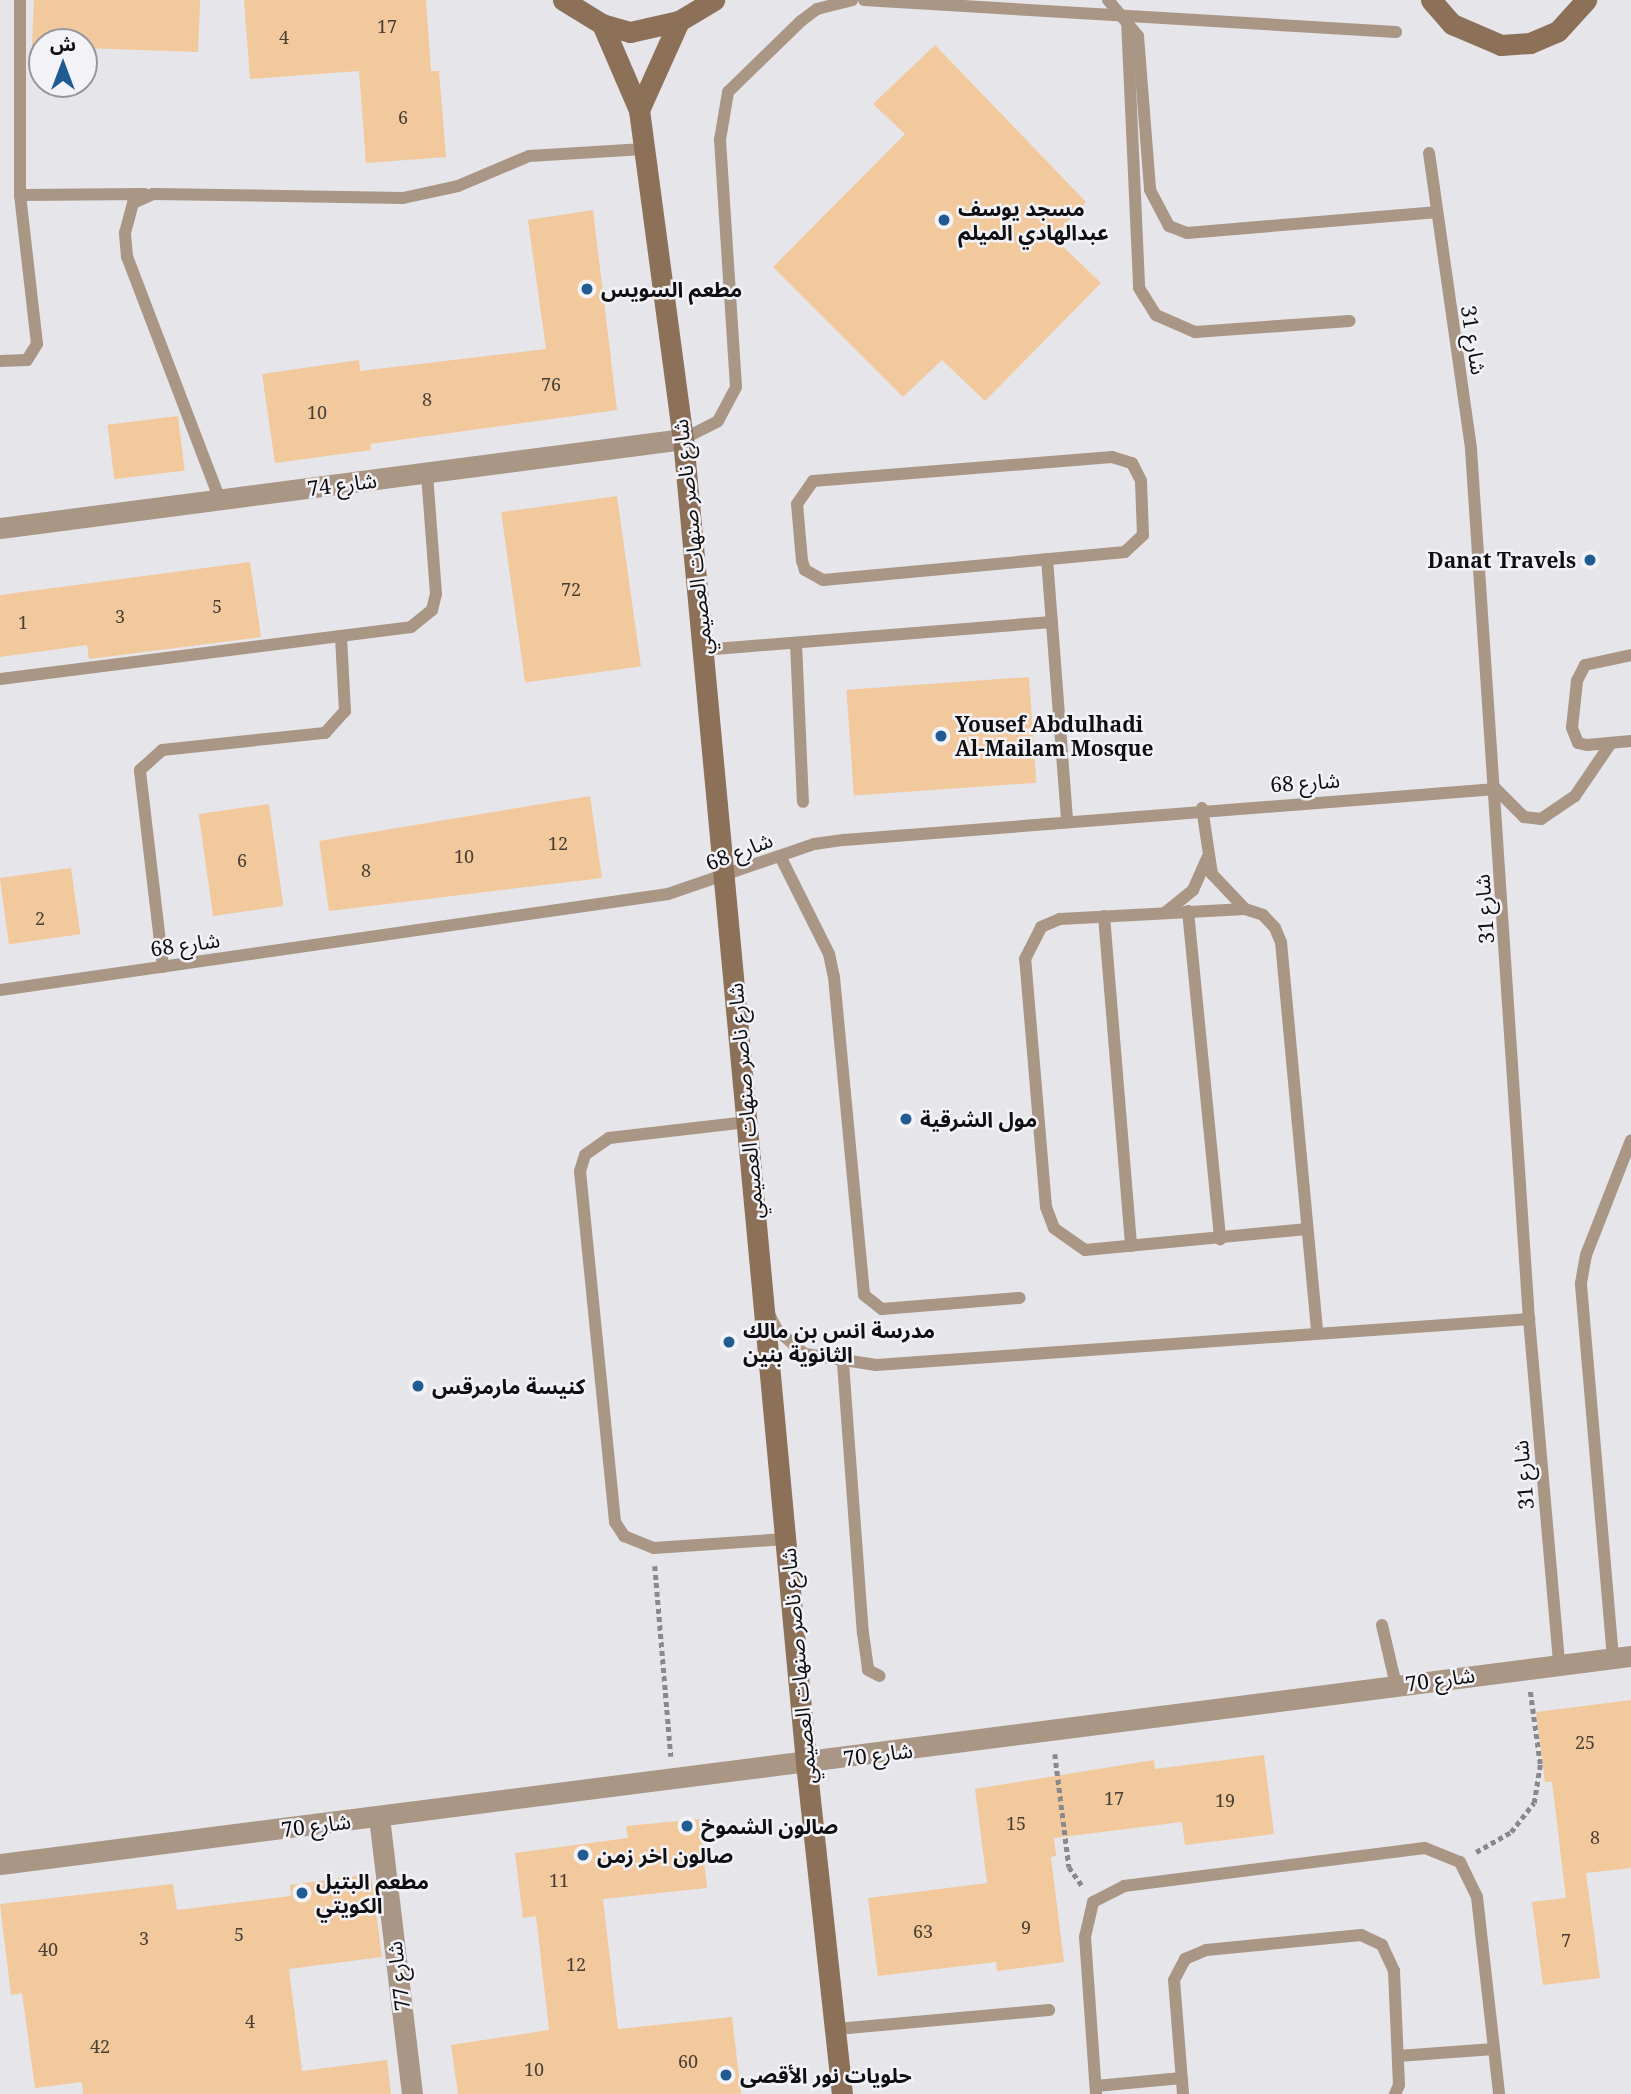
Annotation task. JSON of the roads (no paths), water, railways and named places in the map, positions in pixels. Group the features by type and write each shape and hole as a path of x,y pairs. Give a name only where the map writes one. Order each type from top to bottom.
{"street":[{"path":"563,0 602,24 630,32 679,21 714,0"},
{"path":"1431,2 1475,38 1501,45 1530,43 1558,31 1590,2"},
{"name":"شارع ناصر صنهات العصيمي","path":"639,110 655,64 679,21"},
{"name":"شارع ناصر صنهات العصيمي","path":"602,24 639,110 683,439 806,1763 842,2094"},
{"name":"شارع 74","path":"0,528 683,439"},
{"name":"شارع 70","path":"0,1864 1622,1657"},
{"name":"شارع 77","path":"379,1816 412,2094"}],"lane":[{"path":"0,361 27,360 37,344 20,195 20,0"},
{"path":"683,439 718,421 736,387 720,140 728,92 800,20 817,9 852,0"},
{"path":"864,0 1127,20 1396,32"},
{"path":"1108,0 1138,36 1150,190 1168,226 1187,233 1435,212"},
{"path":"1127,20 1139,288 1156,315 1195,332 1350,321"},
{"path":"20,195 403,198 458,186 528,156 644,149"},
{"name":"شارع 31","path":"1429,153 1435,212 1471,449 1496,789 1529,1319 1559,1664"},
{"path":"153,194 133,203 129,212 127,257 220,500"},
{"path":"1112,457 1132,463 1141,481 1139,542 1125,552 1047,559 823,580 805,570 802,561 799,494 823,480 1112,457"},
{"path":"0,679 411,627 432,610 436,594 427,473"},
{"path":"1047,559 1068,820"},
{"path":"703,650 1052,622"},
{"path":"163,967 140,770 162,750 325,733 345,711 341,636"},
{"path":"796,643 803,802"},
{"path":"1631,656 1593,660 1577,681 1573,736 1587,745 1631,741"},
{"path":"1496,789 1524,817 1541,818 1575,796 1611,743"},
{"name":"شارع 68","path":"0,990 668,894 780,856 844,840 1202,808 1496,789"},
{"path":"1202,808 1207,858 1220,888 1245,909"},
{"path":"780,856 829,954 834,977 864,1295 882,1309 1020,1298"},
{"path":"1166,912 1193,890 1207,858"},
{"path":"1307,1228 1220,1239 1085,1250 1054,1228 1046,1208 1025,959 1041,927 1060,919 1166,912 1245,909 1264,915 1281,942 1317,1331"},
{"path":"1188,911 1220,1239"},
{"path":"1104,916 1131,1246"},
{"path":"747,1122 609,1138 585,1155 580,1171 615,1522 624,1536 654,1548 785,1539"},
{"path":"1622,1657 1581,1283 1586,1255 1631,1140"},
{"path":"764,1305 777,1330 805,1354 843,1363 877,1365 1317,1331 1529,1319"},
{"path":"843,1363 863,1633 868,1670 880,1676"},
{"path":"1382,1625 1396,1685"},
{"path":"1182,2078 1096,2090 1085,1937 1093,1902 1124,1886 1425,1848 1460,1861 1477,1897 1499,2094"},
{"path":"1183,2094 1174,1980 1185,1959 1206,1950 1361,1935 1382,1945 1394,1971 1398,2056 1395,2094"},
{"path":"837,2029 1049,2010"},
{"path":"1398,2056 1494,2049"}],"place":[{"name":"مسجد يوسف عبدالهادي الميلم","path":"944,220"},
{"name":"مطعم السويس","path":"587,289"},
{"name":"Danat Travels","path":"1590,560"},
{"name":"Yousef Abdulhadi Al-Mailam Mosque","path":"941,736"},
{"name":"مول الشرقية","path":"906,1119"},
{"name":"مدرسة انس بن مالك الثانوية بنين","path":"729,1342"},
{"name":"كنيسة مارمرقس","path":"418,1386"},
{"name":"صالون الشموخ","path":"687,1826"},
{"name":"صالون اخر زمن","path":"583,1855"},
{"name":"مطعم البتيل الكويتي","path":"302,1893"},
{"name":"حلويات نور الأقصى","path":"726,2075"}]}
